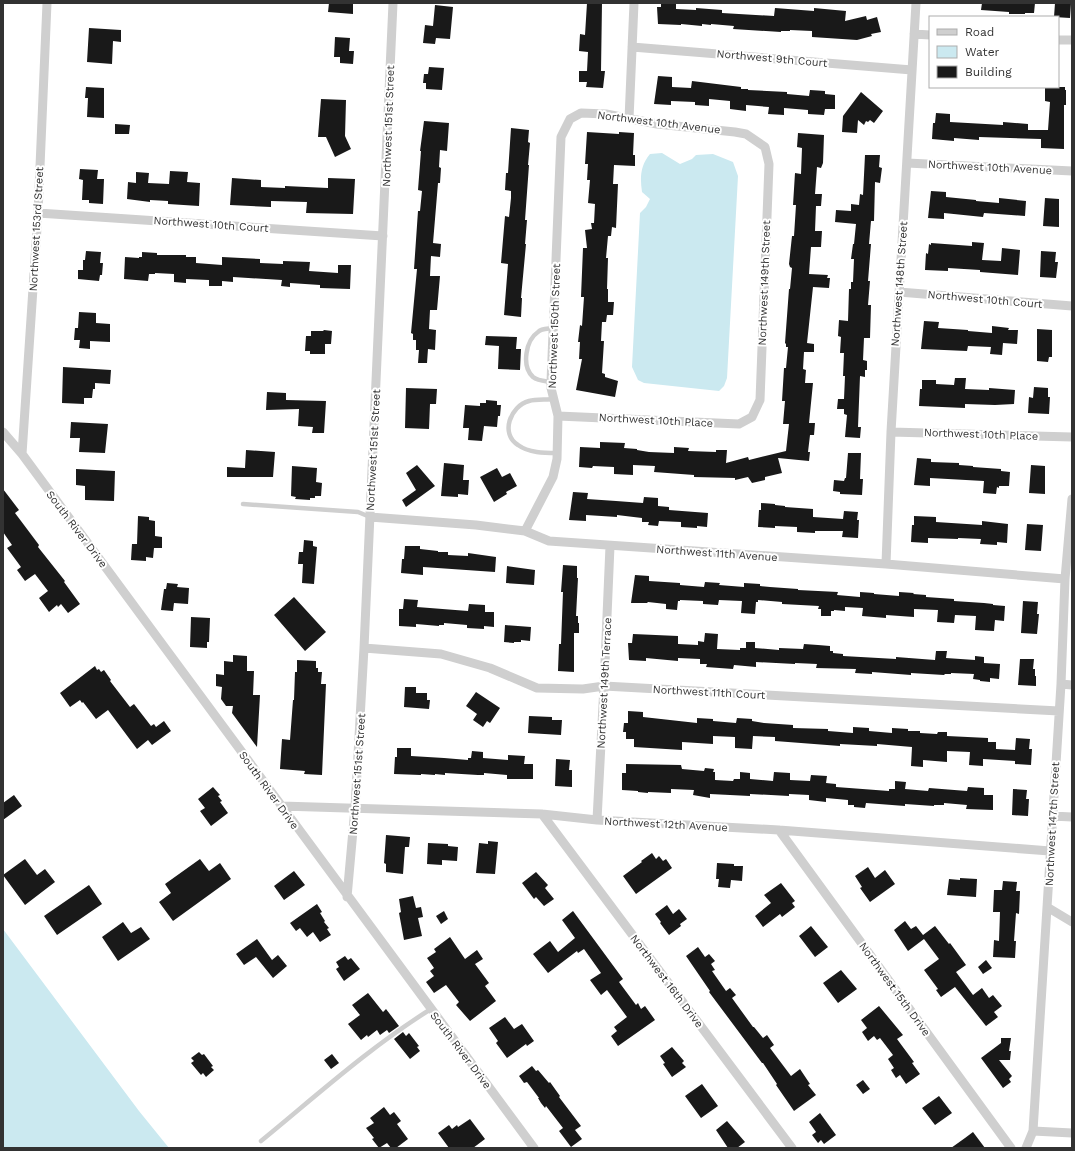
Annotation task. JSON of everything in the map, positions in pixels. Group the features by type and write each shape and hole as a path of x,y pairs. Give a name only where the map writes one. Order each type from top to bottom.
{"street":[{"name":"Northwest 153rd Street","path":"22,454 38,213 47,3"},
{"name":"Northwest 151st Street","path":"347,897 355,808 364,648 393,3"},
{"path":"629,119 634,3"},
{"name":"Northwest 148th Street","path":"886,564 891,432 916,3"},
{"path":"914,34 929,35"},
{"path":"1059,40 1072,40"},
{"name":"Northwest 9th Court","path":"632,47 912,70"},
{"name":"Northwest 10th Avenue","path":"561,137 570,119 582,113 606,114 657,124 746,134 765,147"},
{"name":"Northwest 150th Street","path":"525,531 553,477 557,453 558,416 551,388 551,382 561,137"},
{"name":"Northwest 149th Street","path":"752,417 760,400 769,164 765,147"},
{"name":"Northwest 10th Avenue","path":"907,163 1072,171"},
{"name":"Northwest 10th Court","path":"38,213 383,236"},
{"name":"Northwest 10th Court","path":"899,292 1072,306"},
{"name":"Northwest 10th Place","path":"558,416 739,424 752,417"},
{"name":"South River Drive","path":"3,432 22,454 218,719 347,897 534,1148"},
{"name":"Northwest 10th Place","path":"891,432 1072,437"},
{"name":"Northwest 147th Street","path":"1026,1148 1034,1130 1061,684 1065,579 1072,499"},
{"name":"Northwest 11th Avenue","path":"370,517 476,524 525,531 549,541 886,564 1065,579"},
{"name":"Northwest 149th Terrace","path":"597,820 610,546"},
{"name":"Northwest 11th Court","path":"364,648 441,654 490,668 537,688 583,690 604,686 1059,711"},
{"path":"1061,684 1072,685"},
{"name":"Northwest 12th Avenue","path":"281,806 542,814 597,820 779,830 1050,851"},
{"name":"Northwest 16th Drive","path":"542,814 792,1148"},
{"path":"1052,816 1072,817"},
{"name":"Northwest 15th Drive","path":"779,830 1011,1148"},
{"path":"1047,907 1072,922"},
{"path":"1034,1130 1072,1133"}],"lane":[{"path":"551,382 537,379 532,376 528,368 527,351 530,340 538,332 542,329 553,328"},
{"path":"554,400 529,401 522,404 510,418 508,433 518,446 537,452 557,453"},
{"path":"243,504 358,512 370,517"},
{"path":"261,1141 343,1074 414,1020 431,1009"}],"water":[{"path":"662,153 680,164 692,159 696,155 713,154 733,162 738,176 727,378 724,386 719,391 644,383 638,380 632,367 640,213 646,207 650,199 642,192 642,172 644,163 650,154"},
{"path":"3,929 139,1111 169,1148 3,1148"}],"building":[{"path":"329,3 353,3 353,14 328,12"},
{"path":"587,3 602,3 601,71 605,71 603,88 586,87 587,82 579,82 579,71 587,71 588,52 579,51 580,34 585,35"},
{"path":"661,3 676,3 676,9 696,10 696,8 722,10 722,13 774,16 775,8 814,11 814,8 846,11 845,21 866,16 867,20 877,17 881,32 871,34 872,36 857,40 812,37 812,31 790,30 781,32 733,29 734,26 711,24 702,24 702,26 658,24 657,7 661,7"},
{"path":"982,3 1035,3 1034,13 1009,14 1009,12 981,10"},
{"path":"1055,3 1071,3 1070,18 1054,16"},
{"path":"435,5 453,7 450,39 436,38 435,44 423,43 425,25 433,26"},
{"path":"89,28 121,30 121,42 113,41 112,64 87,62"},
{"path":"335,37 350,38 349,51 354,51 353,64 340,63 340,57 334,57"},
{"path":"429,67 444,68 442,90 426,89 426,83 423,83 424,74 428,74"},
{"path":"658,76 672,77 672,87 691,88 692,81 741,87 741,89 748,90 787,92 787,94 809,96 810,90 825,91 825,94 835,95 835,109 825,109 824,115 808,114 808,110 784,108 784,115 768,114 769,107 746,105 746,111 730,109 730,101 709,99 709,106 695,105 695,102 671,101 671,105 654,104"},
{"path":"86,87 104,88 104,118 87,117 88,98 85,98"},
{"path":"1065,87 1066,90 1066,105 1064,105 1064,149 1041,148 1041,139 979,137 979,140 954,138 954,141 932,139 933,123 935,123 936,113 950,114 950,122 1003,125 1003,122 1028,124 1028,130 1048,130 1050,102 1045,101 1045,88"},
{"path":"861,92 883,111 874,123 870,120 868,122 866,121 864,125 858,120 857,133 842,132 843,116"},
{"path":"321,99 346,100 345,136 351,149 335,157 326,137 318,137"},
{"path":"424,121 449,123 447,151 440,150 440,183 438,183 433,243 441,244 440,257 431,256 430,276 440,276 437,310 430,310 429,329 436,330 435,350 428,349 427,363 418,363 419,350 416,350 416,340 413,340 413,334 411,333 417,269 414,269 418,211 420,211 422,191 418,190 420,151"},
{"path":"115,124 130,125 129,134 115,134"},
{"path":"511,128 529,130 528,142 530,143 525,220 527,220 526,244 521,298 521,317 504,315 508,264 501,263 505,216 509,217 511,198 511,191 505,190 506,173 508,173"},
{"path":"587,132 619,134 619,132 634,133 633,155 635,155 635,166 614,165 613,184 618,184 616,228 612,227 611,236 608,236 606,258 608,258 608,302 614,302 613,315 607,315 606,322 602,322 601,341 604,341 602,373 605,374 605,377 618,381 615,397 576,390 582,359 579,359 580,342 578,342 580,325 582,326 584,297 581,297 583,248 587,248 585,230 592,229 591,223 594,223 595,204 588,203 590,180 587,180 588,164 585,164"},
{"path":"798,133 824,135 823,163 821,168 817,167 815,194 822,194 821,206 816,206 815,231 822,231 821,247 811,247 809,274 828,275 827,278 830,278 829,288 813,287 807,343 814,344 814,352 804,352 803,369 806,370 805,383 813,383 809,423 815,423 814,435 810,435 808,452 810,452 809,461 778,458 782,473 765,477 765,480 752,483 748,477 735,480 735,478 694,477 694,475 654,472 655,466 633,465 633,475 614,474 614,467 579,467 580,447 600,448 600,442 625,443 624,448 649,452 674,453 674,447 689,448 688,451 716,452 716,450 727,450 726,463 748,457 749,460 786,451 789,424 783,424 785,401 782,401 784,368 786,368 788,347 786,347 785,343 792,268 789,264 792,236 794,236 796,205 793,205 795,173 801,174 802,148 797,147"},
{"path":"865,155 880,155 879,167 882,168 880,183 875,182 874,221 871,221 869,244 871,244 868,281 870,281 868,305 871,305 870,338 864,338 863,360 867,361 867,370 865,370 865,377 860,376 858,427 861,427 860,438 845,437 847,415 844,414 844,409 837,409 838,399 844,399 845,376 843,376 844,353 840,353 841,337 838,336 839,320 848,321 849,289 851,289 851,282 853,282 854,259 851,259 856,224 835,222 836,210 851,211 851,204 859,205 860,194 863,195"},
{"path":"80,169 98,170 97,179 104,179 103,204 89,203 89,200 82,200 83,180 79,179"},
{"path":"170,171 188,172 187,182 200,183 199,206 168,204 168,201 150,200 150,202 127,199 128,182 136,183 136,172 149,173 148,183 169,184"},
{"path":"232,178 261,180 261,187 285,188 285,186 328,188 328,178 355,179 353,214 306,213 307,202 271,201 271,207 230,205"},
{"path":"931,191 946,192 946,197 976,201 999,203 999,198 1026,201 1025,216 984,213 983,217 944,213 944,219 928,218"},
{"path":"1045,198 1059,199 1059,227 1043,226"},
{"path":"972,242 984,243 982,260 1001,261 1002,248 1020,250 1018,275 948,268 948,271 925,270 926,253 928,254 929,244 972,246"},
{"path":"86,251 101,252 100,263 103,263 102,275 100,275 99,281 78,279 78,270 83,270 83,260 85,260"},
{"path":"1041,251 1056,252 1055,262 1058,262 1056,278 1040,277"},
{"path":"142,252 157,253 157,255 186,255 186,257 196,257 196,263 222,265 222,257 260,259 260,263 283,264 283,261 310,262 309,271 338,273 338,265 351,265 350,289 320,288 320,285 290,283 290,287 281,286 282,280 233,277 233,282 222,281 222,286 209,286 209,280 186,279 186,283 174,282 174,274 155,273 149,274 148,281 124,279 125,257 139,258 142,257"},
{"path":"79,312 96,313 96,323 110,324 110,342 90,341 90,349 79,348 80,340 74,340 75,328 78,328"},
{"path":"924,321 939,322 938,328 968,331 992,333 992,326 1009,328 1008,330 1018,330 1017,344 1003,343 1002,355 990,354 991,347 968,346 967,351 921,349"},
{"path":"1037,329 1052,330 1052,357 1049,357 1048,362 1037,361"},
{"path":"311,331 332,331 331,344 325,344 325,354 310,354 310,351 305,351 306,336 311,336"},
{"path":"486,336 517,337 516,349 521,349 520,370 498,369 499,346 485,345"},
{"path":"63,367 111,370 110,384 95,383 92,398 84,398 84,404 62,403"},
{"path":"955,378 966,378 965,389 989,390 989,388 1015,390 1014,404 965,404 965,408 919,406 922,380 936,380 936,384 954,385"},
{"path":"1034,387 1048,388 1048,397 1050,397 1049,414 1028,413 1029,397 1033,398"},
{"path":"406,388 437,389 436,404 430,404 429,429 405,428"},
{"path":"267,392 286,393 286,400 326,401 324,433 312,433 313,427 298,426 299,409 266,410"},
{"path":"486,400 497,401 497,405 501,405 497,427 484,426 482,441 468,440 469,428 463,428 465,405 480,406 480,403 486,403"},
{"path":"71,422 108,424 105,453 79,452 80,438 70,438"},
{"path":"246,450 275,452 273,477 227,477 227,467 245,468"},
{"path":"848,453 861,453 860,479 863,479 862,495 840,494 840,492 833,491 834,480 844,481 846,478"},
{"path":"917,458 931,459 931,462 959,463 959,465 973,467 1001,469 1001,471 1010,472 1009,486 997,487 996,494 983,493 984,481 930,478 930,486 914,485"},
{"path":"444,463 464,465 463,480 469,480 468,495 458,494 458,497 441,496"},
{"path":"417,465 435,486 406,507 402,500 416,490 406,473"},
{"path":"1031,465 1045,466 1045,494 1029,493"},
{"path":"292,466 317,468 316,482 322,483 321,496 315,496 315,498 310,498 310,500 295,499 296,497 291,496"},
{"path":"497,468 502,477 510,473 517,486 506,492 507,494 494,502 480,477"},
{"path":"76,469 115,471 114,501 85,500 85,486 76,485"},
{"path":"3,489 19,510 15,513 80,604 68,613 61,604 58,607 57,605 49,612 39,598 48,591 35,574 25,581 17,570 21,567 7,548 12,545 3,532"},
{"path":"573,492 588,493 587,499 643,503 644,497 658,498 658,506 669,507 669,510 708,513 707,527 681,527 681,522 659,521 658,526 648,525 649,522 642,522 642,518 617,515 617,517 586,515 586,521 569,520"},
{"path":"761,503 775,504 785,507 813,509 813,517 843,519 844,511 858,512 858,538 842,537 843,531 815,531 815,533 797,532 797,527 758,527"},
{"path":"138,516 149,517 149,520 155,521 155,536 162,537 162,548 154,548 153,558 146,557 146,561 131,560 132,544 137,544"},
{"path":"914,516 936,517 936,522 982,525 982,521 1008,524 1007,543 997,542 997,545 980,544 981,539 958,538 928,538 928,543 911,542"},
{"path":"1027,524 1043,525 1041,551 1025,550"},
{"path":"304,540 313,541 313,546 317,547 314,584 302,583 303,564 298,564 299,552 303,552"},
{"path":"405,546 420,546 420,549 448,552 448,555 468,556 468,553 496,557 495,572 423,567 423,575 401,573"},
{"path":"563,565 577,566 578,578 576,616 578,616 579,633 574,633 574,672 558,671 559,644 561,644 563,592 561,592"},
{"path":"507,566 535,570 534,585 506,583"},
{"path":"635,575 649,576 649,581 680,583 680,585 704,587 705,582 744,587 744,583 760,584 760,586 798,590 838,592 837,595 860,597 860,592 899,596 899,592 914,593 913,594 926,595 926,597 954,599 954,601 1005,606 1004,621 995,620 994,631 975,630 976,616 955,615 954,623 937,622 938,610 914,609 914,617 886,615 886,618 862,616 863,608 845,607 845,611 834,610 831,611 831,616 821,616 821,609 818,609 819,606 782,604 782,602 758,600 758,602 756,602 755,614 741,613 742,601 719,600 718,605 703,604 703,601 680,600 678,601 677,610 666,609 666,604 648,602 631,603"},
{"path":"167,583 178,584 177,587 189,588 188,604 174,603 173,611 161,610 164,589 166,589"},
{"path":"294,597 326,632 305,651 274,615"},
{"path":"404,599 418,600 417,607 468,611 469,604 485,605 485,612 494,612 494,627 484,626 484,629 467,628 467,625 444,623 444,625 439,626 416,624 416,627 399,626 399,609 403,609"},
{"path":"1023,601 1038,602 1037,614 1039,614 1037,634 1021,633"},
{"path":"191,617 210,618 209,642 207,642 207,648 190,647"},
{"path":"505,625 531,627 530,641 521,640 521,642 514,643 504,642"},
{"path":"705,633 718,634 717,649 740,650 740,648 746,648 746,642 755,642 755,648 779,650 779,648 803,649 804,644 830,646 830,651 833,651 833,653 843,654 843,656 896,659 896,657 935,660 936,651 947,651 946,658 975,660 975,656 984,657 984,663 1000,664 999,679 990,678 990,682 980,681 973,679 974,674 951,673 944,675 911,673 911,675 872,672 872,674 855,673 856,669 816,668 817,664 756,662 756,667 734,665 733,669 706,667 707,664 700,664 700,659 678,658 678,661 646,658 646,661 629,660 628,643 632,643 633,634 678,636 678,644 698,645 698,641 704,642"},
{"path":"233,655 247,656 247,671 254,671 253,695 260,695 257,747 232,713 233,706 226,706 221,699 222,687 216,686 216,674 224,675 224,661 233,662"},
{"path":"1020,659 1034,659 1033,669 1035,669 1036,686 1018,685"},
{"path":"297,660 316,661 316,668 318,668 318,672 322,672 321,684 326,684 322,775 304,774 305,771 280,769 282,739 290,740"},
{"path":"95,666 97,670 99,669 101,672 104,670 111,680 110,681 130,707 134,704 151,726 154,724 156,727 164,721 171,731 152,745 148,740 137,749 108,710 96,719 80,700 70,707 60,693"},
{"path":"405,687 416,687 416,693 427,693 427,700 430,700 429,709 404,707"},
{"path":"476,692 500,708 490,723 487,721 483,727 473,720 477,714 466,706"},
{"path":"628,711 643,712 643,717 697,723 697,718 736,723 737,718 752,719 752,721 764,723 793,725 793,728 828,729 828,731 853,733 853,727 869,728 869,731 892,733 892,728 908,729 908,731 920,731 920,733 937,734 938,732 947,732 947,736 988,738 988,742 996,742 996,749 1015,750 1016,738 1030,739 1029,749 1032,749 1031,765 1015,764 1015,761 983,759 983,766 969,765 970,752 947,751 947,762 923,760 923,767 911,766 912,747 877,744 877,746 840,744 840,746 775,741 775,737 753,736 752,749 735,748 735,737 713,736 713,744 682,742 682,750 634,747 634,739 626,739 626,732 623,732 624,723 628,723"},
{"path":"529,716 552,717 552,720 562,720 561,735 528,733"},
{"path":"397,748 411,748 411,756 468,760 468,758 471,758 472,751 483,752 483,758 508,760 508,755 525,756 524,764 533,764 533,779 507,779 507,775 484,773 484,775 445,773 445,775 394,774"},
{"path":"556,759 570,760 569,770 572,770 572,787 555,786"},
{"path":"626,764 681,765 682,769 704,771 705,768 714,769 713,772 715,772 715,780 733,781 734,779 740,779 740,772 750,773 750,779 773,781 774,772 790,773 790,780 810,781 811,775 827,776 826,783 836,784 836,787 889,791 889,789 895,789 895,781 906,782 905,789 928,791 929,788 967,791 968,787 984,788 984,795 993,795 993,810 966,809 967,805 944,803 944,805 934,806 905,804 905,806 866,803 865,808 848,805 848,800 826,798 826,802 809,800 809,795 789,794 789,796 750,794 750,796 710,794 710,798 693,795 694,790 671,789 671,793 648,793 622,790 622,773 626,773"},
{"path":"213,787 220,795 218,796 222,801 220,802 228,813 211,826 200,811 205,808 198,799"},
{"path":"1013,789 1027,790 1026,799 1029,799 1028,816 1012,815"},
{"path":"14,795 22,806 3,820 3,803"},
{"path":"386,835 410,837 409,847 405,847 403,874 386,872 386,864 384,863"},
{"path":"488,841 498,842 495,874 476,873 479,843 488,844"},
{"path":"428,843 448,844 448,846 458,847 457,861 442,860 442,865 427,864"},
{"path":"652,853 656,859 659,856 663,861 666,859 672,868 636,894 623,876"},
{"path":"25,859 37,875 45,869 55,882 25,905 3,875"},
{"path":"200,859 209,871 220,863 231,879 173,921 159,902 171,893 165,884"},
{"path":"717,863 743,866 742,881 731,880 730,888 718,887 719,879 716,879"},
{"path":"868,867 875,878 885,870 895,884 870,902 860,888 862,887 855,876"},
{"path":"294,871 305,885 284,900 274,886"},
{"path":"536,872 548,885 545,888 554,899 544,906 536,897 534,899 522,883"},
{"path":"960,878 977,879 976,897 947,895 949,879 960,880"},
{"path":"1003,881 1017,882 1016,891 1020,891 1019,914 1016,913 1014,941 1016,941 1015,958 993,957 994,940 999,941 1000,912 993,912 994,890 1002,890"},
{"path":"781,883 795,901 792,903 795,907 782,917 780,914 763,927 755,916 771,903 764,895"},
{"path":"89,885 102,904 57,935 44,916"},
{"path":"413,896 416,908 421,907 423,917 418,918 422,936 404,940 399,913 401,912 399,899"},
{"path":"317,904 322,912 320,913 325,921 324,922 329,928 327,929 331,935 320,942 313,932 307,937 300,928 296,931 290,923"},
{"path":"667,905 673,914 679,909 687,919 680,924 681,926 669,935 655,914"},
{"path":"444,911 448,919 441,924 436,916"},
{"path":"573,911 623,979 619,982 636,1005 638,1003 641,1009 645,1006 655,1020 618,1046 611,1036 617,1031 614,1027 627,1017 607,990 601,995 590,980 601,973 584,949 578,953 577,951 548,973 533,954 550,941 558,952 575,938 562,920"},
{"path":"905,921 911,929 916,926 923,935 935,926 966,965 956,972 973,995 982,988 989,998 993,995 1002,1006 994,1012 998,1017 986,1026 955,987 941,997 936,990 938,989 924,970 939,959 924,939 908,951 894,930"},
{"path":"123,922 131,933 141,927 150,939 118,961 102,937"},
{"path":"811,926 828,947 815,957 799,936"},
{"path":"450,937 465,959 477,950 483,959 475,964 489,983 485,986 496,1001 470,1021 456,1005 459,1002 446,985 434,993 426,982 434,976 430,971 434,968 427,958 436,952 434,949"},
{"path":"257,939 272,960 278,955 287,966 273,978 256,957 244,965 236,954"},
{"path":"698,947 705,957 709,954 715,961 711,964 715,970 712,971 726,991 730,988 736,995 732,998 753,1027 763,1038 767,1035 774,1045 770,1048 791,1076 800,1069 810,1084 808,1085 816,1095 794,1111 763,1063 709,992 710,991 686,956"},
{"path":"345,956 348,960 351,958 360,969 344,981 336,969 339,967 336,962"},
{"path":"986,960 992,968 983,974 978,967"},
{"path":"841,970 857,989 838,1003 823,983"},
{"path":"368,993 383,1012 386,1009 399,1026 389,1033 387,1030 380,1035 377,1030 361,1040 348,1024 360,1015 352,1005"},
{"path":"879,1006 903,1035 897,1039 914,1062 912,1063 920,1074 906,1084 900,1075 896,1078 891,1070 894,1068 888,1059 893,1055 880,1038 877,1040 874,1036 868,1041 862,1032 867,1028 861,1020"},
{"path":"505,1017 514,1029 522,1024 534,1041 527,1046 526,1044 507,1058 496,1043 498,1041 489,1028"},
{"path":"403,1032 406,1036 409,1033 419,1046 417,1047 420,1051 410,1059 394,1039"},
{"path":"1001,1038 1011,1038 1009,1051 1011,1051 1010,1060 999,1060 1012,1076 1009,1079 1011,1082 1003,1088 981,1058 1001,1043"},
{"path":"672,1047 684,1061 682,1063 686,1067 672,1077 663,1064 665,1063 660,1056"},
{"path":"199,1052 202,1055 204,1054 213,1066 211,1067 214,1070 206,1077 203,1073 201,1075 191,1063 194,1061 191,1058"},
{"path":"332,1054 339,1063 331,1069 324,1060"},
{"path":"532,1066 536,1071 538,1070 549,1083 550,1082 560,1096 559,1097 581,1126 575,1130 582,1139 571,1147 559,1131 563,1128 546,1106 545,1108 541,1103 527,1082 524,1083 519,1076"},
{"path":"863,1080 870,1089 863,1094 856,1085"},
{"path":"702,1084 718,1106 701,1118 685,1096"},
{"path":"939,1096 952,1113 935,1125 922,1108"},
{"path":"384,1107 390,1115 394,1112 401,1121 397,1124 408,1139 396,1148 391,1148 387,1143 379,1148 372,1139 374,1138 366,1128 374,1123 370,1118"},
{"path":"820,1113 836,1135 824,1144 821,1140 818,1143 812,1135 816,1132 809,1122"},
{"path":"470,1119 485,1139 473,1148 449,1148 438,1133 449,1125 452,1129"},
{"path":"727,1121 745,1142 737,1148 728,1148 716,1130"},
{"path":"973,1132 985,1148 951,1148 965,1138"}]}
